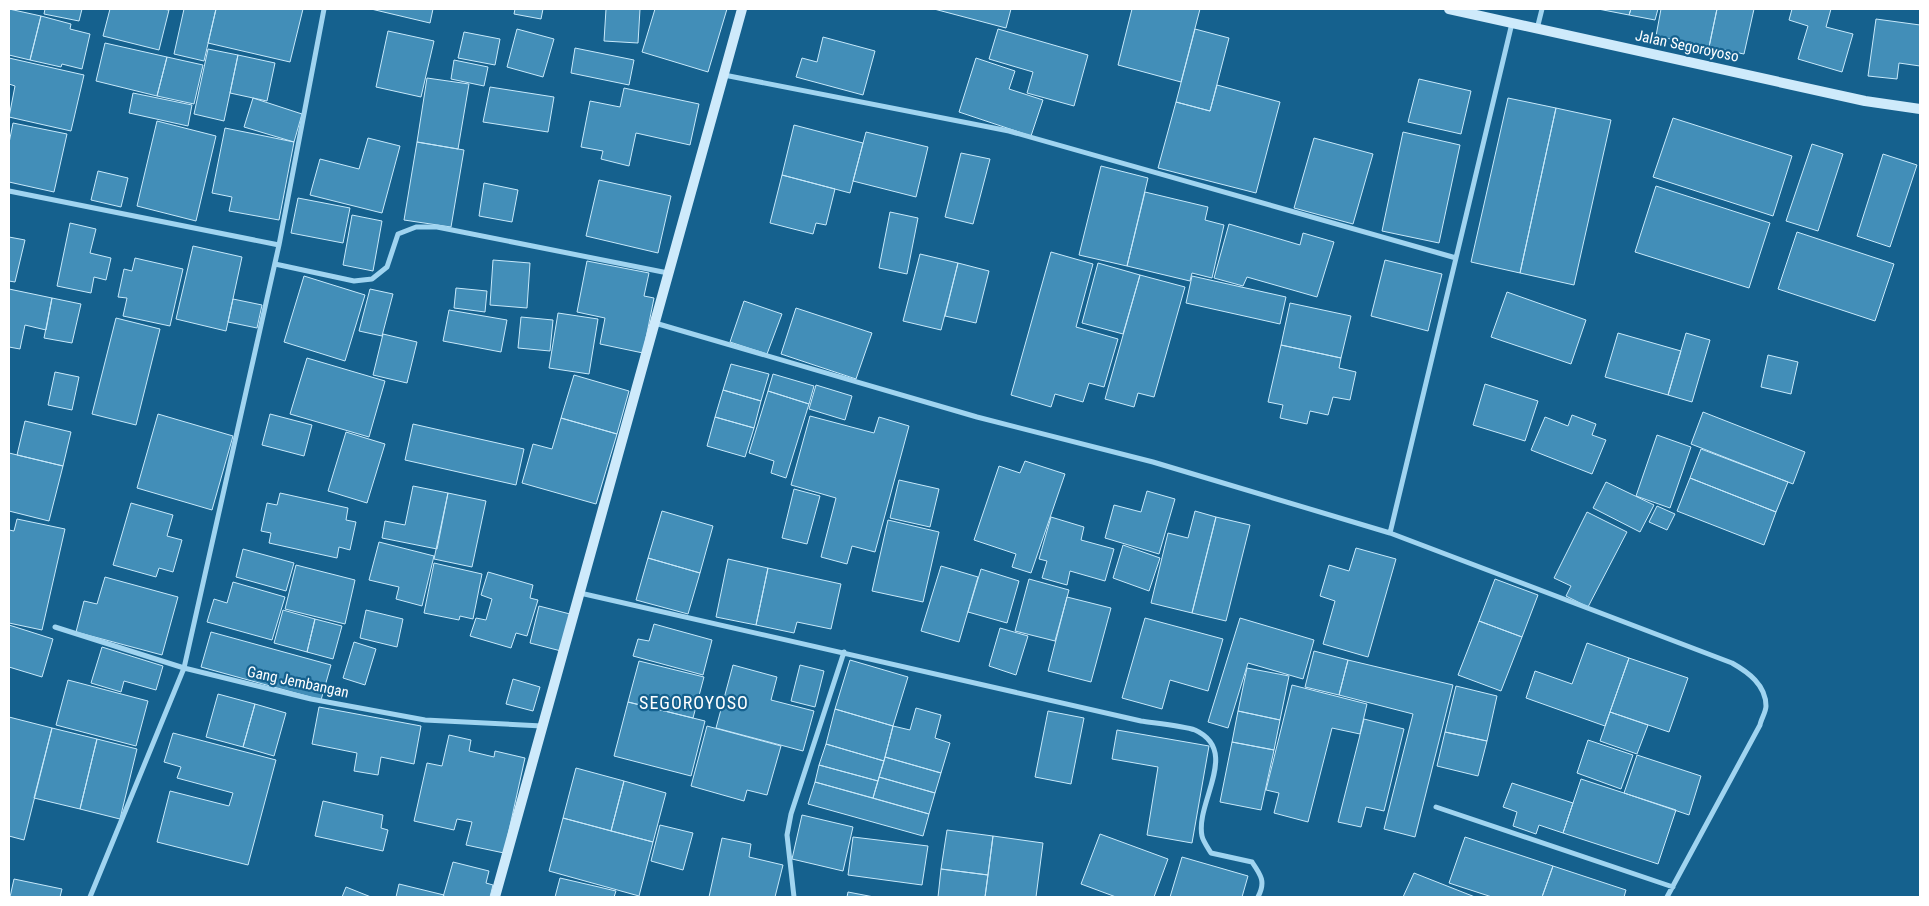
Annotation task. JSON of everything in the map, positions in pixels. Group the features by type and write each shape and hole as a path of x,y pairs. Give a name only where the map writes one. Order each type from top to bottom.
{"main road":[{"path":"495,897 742,9"},
{"name":"Jalan Segoroyoso","path":"1449,9 1866,101 1920,109"}],"street":[{"path":"90,897 184,668 275,264 324,9"},
{"path":"1537,29 1542,9"},
{"path":"1390,533 1512,23"},
{"path":"723,74 1009,132 1456,258"},
{"path":"9,191 279,245"},
{"path":"275,264 354,281 372,280 387,268 398,234 416,227 437,227 668,273"},
{"path":"654,322 977,418 1152,462 1390,533 1749,672 1761,686 1766,706 1760,725 1667,897"},
{"path":"580,593 1141,721 1194,730 1210,742 1217,759 1202,818 1202,836 1211,853 1252,862 1262,875 1262,890 1258,897"},
{"name":"Gang Jembangan","path":"55,627 184,668 311,699 425,720 543,726"},
{"path":"794,897 788,835 791,814 844,652"},
{"path":"1436,807 1673,887"}],"building":[{"path":"9,9 41,16 30,60 9,55"},
{"path":"45,9 82,9 79,21 44,14"},
{"path":"110,9 169,10 159,50 103,36"},
{"path":"184,9 216,9 204,61 174,54"},
{"path":"216,9 303,9 290,62 208,43"},
{"path":"371,9 433,9 430,23"},
{"path":"515,9 543,9 541,19 514,14"},
{"path":"606,9 640,9 638,43 604,41"},
{"path":"655,9 727,9 708,72 642,52"},
{"path":"934,9 1011,9 1006,28"},
{"path":"1132,9 1200,9 1181,82 1118,65"},
{"path":"1598,9 1631,9 1629,15"},
{"path":"1631,9 1658,9 1655,20 1629,15"},
{"path":"1661,9 1717,9 1709,47 1656,36"},
{"path":"1717,9 1754,9 1744,54 1709,47"},
{"path":"1792,9 1831,9 1826,27 1853,34 1842,72 1798,59 1808,26 1789,20"},
{"path":"41,16 71,24 70,29 90,34 82,69 62,64 61,67 30,60"},
{"path":"1876,19 1920,25 1920,66 1899,63 1897,79 1868,76"},
{"path":"517,29 554,39 543,77 507,67"},
{"path":"998,29 1088,55 1074,106 1027,93 1033,72 989,59"},
{"path":"1195,29 1229,38 1210,111 1176,102"},
{"path":"388,31 434,41 421,97 376,87"},
{"path":"464,32 500,39 495,65 458,58"},
{"path":"823,37 875,51 863,95 796,77 802,58 817,62"},
{"path":"105,43 167,57 157,96 96,81"},
{"path":"575,48 634,60 629,85 571,73"},
{"path":"208,49 238,55 224,121 194,114"},
{"path":"238,55 275,63 267,101 230,93"},
{"path":"167,57 203,65 194,104 157,96"},
{"path":"9,58 84,75 71,131 9,117 15,86 9,84"},
{"path":"976,58 1015,71 1009,89 1043,100 1031,136 959,112"},
{"path":"454,60 488,67 484,86 451,79"},
{"path":"427,78 469,84 458,149 417,142"},
{"path":"1419,79 1471,91 1461,134 1408,122"},
{"path":"1217,85 1280,102 1256,193 1158,168 1176,102 1210,111"},
{"path":"490,87 554,97 548,132 483,122"},
{"path":"624,88 699,104 690,145 636,133 629,166 601,159 603,151 581,147 590,101 620,107"},
{"path":"133,93 192,105 188,126 129,113"},
{"path":"253,98 302,114 294,142 244,127"},
{"path":"1508,98 1556,108 1520,273 1471,262"},
{"path":"1556,108 1611,120 1574,285 1520,273"},
{"path":"1673,118 1792,156 1773,216 1653,177"},
{"path":"157,121 216,136 196,221 137,206"},
{"path":"13,123 67,134 54,192 9,182 9,143"},
{"path":"794,125 863,143 850,193 782,175"},
{"path":"225,128 294,142 279,220 229,211 232,197 212,193"},
{"path":"866,132 928,147 916,197 853,181"},
{"path":"1403,132 1460,145 1439,243 1382,231"},
{"path":"368,138 400,146 382,213 310,195 320,159 359,169"},
{"path":"1314,138 1373,154 1353,224 1294,208"},
{"path":"417,142 464,150 451,227 404,220"},
{"path":"1812,144 1843,154 1818,231 1786,221"},
{"path":"961,153 990,159 973,224 945,217"},
{"path":"1883,154 1917,165 1890,247 1857,236"},
{"path":"1101,166 1148,178 1127,266 1079,255"},
{"path":"98,171 128,178 121,207 91,200"},
{"path":"782,175 835,189 826,225 816,223 813,234 770,223"},
{"path":"599,180 671,196 658,253 586,236"},
{"path":"484,183 518,190 512,222 479,216"},
{"path":"1656,186 1770,223 1749,288 1635,252"},
{"path":"1145,192 1208,207 1205,220 1224,225 1212,278 1192,273 1190,281 1127,266"},
{"path":"298,198 350,208 343,243 291,233"},
{"path":"890,212 918,218 907,274 879,268"},
{"path":"352,215 382,221 373,271 343,265"},
{"path":"70,223 96,229 90,253 111,258 106,280 94,277 91,293 57,286"},
{"path":"1229,224 1300,245 1303,233 1334,242 1317,297 1247,277 1243,286 1214,278"},
{"path":"1797,232 1894,264 1875,321 1778,289"},
{"path":"9,237 25,240 15,282 9,281"},
{"path":"193,246 242,257 226,331 176,319"},
{"path":"1051,252 1093,264 1076,327 1118,339 1104,387 1089,383 1083,402 1055,394 1051,407 1011,395"},
{"path":"920,254 958,263 941,330 903,321"},
{"path":"135,258 183,269 170,326 123,316 127,298 118,297 124,269 132,271"},
{"path":"493,260 530,263 527,308 490,305"},
{"path":"1385,260 1442,274 1428,331 1371,316"},
{"path":"587,261 649,273 644,296 654,298 643,353 600,344 605,318 577,312"},
{"path":"958,263 989,271 976,323 945,316"},
{"path":"1098,263 1140,275 1123,334 1082,323"},
{"path":"1140,275 1185,287 1154,397 1138,393 1134,407 1105,399"},
{"path":"304,276 365,295 345,361 284,342"},
{"path":"1192,276 1286,297 1280,324 1186,303"},
{"path":"456,288 487,291 485,312 454,308"},
{"path":"9,289 52,298 46,330 25,325 20,349 9,347"},
{"path":"370,289 393,294 382,336 359,331"},
{"path":"1507,292 1586,320 1571,364 1491,337"},
{"path":"52,298 81,304 72,343 44,338"},
{"path":"233,299 262,305 257,328 228,322"},
{"path":"744,301 782,314 767,354 730,342"},
{"path":"1290,303 1351,316 1341,358 1281,345"},
{"path":"796,308 872,333 856,379 781,354"},
{"path":"449,310 507,320 501,352 443,341"},
{"path":"558,313 598,319 589,374 549,368"},
{"path":"521,317 553,320 550,351 518,348"},
{"path":"116,318 160,329 136,425 92,414"},
{"path":"1618,333 1681,351 1668,395 1605,377"},
{"path":"1686,333 1710,340 1692,402 1668,395"},
{"path":"383,334 417,342 407,383 373,375"},
{"path":"1281,345 1341,358 1339,368 1356,372 1350,400 1333,397 1328,415 1310,411 1307,424 1280,418 1283,405 1268,402"},
{"path":"1768,355 1798,362 1791,394 1761,387"},
{"path":"307,358 385,381 369,437 290,414"},
{"path":"731,364 769,374 761,401 723,390"},
{"path":"55,372 79,377 72,410 48,405"},
{"path":"773,374 814,386 809,404 768,391"},
{"path":"574,375 629,391 617,434 561,418"},
{"path":"1485,384 1538,401 1525,441 1473,425"},
{"path":"816,385 852,396 845,420 809,409"},
{"path":"723,390 761,401 754,428 715,417"},
{"path":"768,391 809,404 786,478 771,473 774,461 749,453"},
{"path":"1703,412 1805,452 1793,484 1691,444"},
{"path":"158,414 233,436 212,510 137,488"},
{"path":"270,414 312,425 304,456 262,445"},
{"path":"1572,415 1596,424 1592,435 1606,440 1592,474 1531,450 1545,417 1568,426"},
{"path":"810,416 874,433 879,417 909,426 875,552 852,546 847,564 821,557 836,498 791,485"},
{"path":"715,417 754,428 745,457 707,446"},
{"path":"561,418 617,434 596,504 522,483 533,444 552,449"},
{"path":"25,421 71,432 63,466 17,455"},
{"path":"413,424 524,449 516,485 405,460"},
{"path":"346,432 385,444 367,503 328,491"},
{"path":"1657,435 1691,447 1670,508 1636,496"},
{"path":"1701,449 1788,482 1776,512 1690,478"},
{"path":"9,453 63,466 49,521 9,511"},
{"path":"1025,461 1065,474 1031,573 1012,567 1016,554 974,540 999,466 1020,473"},
{"path":"1690,478 1776,512 1764,545 1677,511"},
{"path":"899,480 939,489 930,527 890,518"},
{"path":"1606,482 1654,505 1640,532 1593,508"},
{"path":"413,486 448,493 437,549 382,538 385,521 405,525"},
{"path":"794,489 820,496 807,544 782,538"},
{"path":"1147,491 1175,499 1159,554 1105,538 1114,505 1141,512"},
{"path":"280,493 348,508 346,520 356,522 350,550 339,547 337,558 269,543 271,533 261,531 267,503 277,505"},
{"path":"448,493 486,501 472,567 434,559"},
{"path":"131,503 173,515 167,536 182,540 173,572 159,568 156,577 113,565"},
{"path":"1657,506 1675,514 1667,530 1649,522"},
{"path":"662,511 713,526 700,573 648,558"},
{"path":"1195,511 1216,517 1192,613 1151,603 1168,533 1188,538"},
{"path":"1587,512 1627,532 1588,607 1566,596 1571,586 1554,578"},
{"path":"1051,517 1084,527 1081,540 1114,549 1105,581 1070,571 1067,585 1042,578 1047,561 1039,559"},
{"path":"1216,517 1250,525 1226,621 1192,613"},
{"path":"17,519 65,529 42,630 9,623 9,530 14,531"},
{"path":"888,520 939,532 923,602 872,591"},
{"path":"379,542 434,556 422,606 396,599 399,587 369,580"},
{"path":"1123,545 1160,558 1149,591 1113,578"},
{"path":"1356,548 1396,559 1368,657 1323,644 1335,601 1320,596 1329,565 1349,571"},
{"path":"243,549 294,563 286,591 236,577"},
{"path":"648,558 700,573 688,614 636,600"},
{"path":"728,559 768,568 756,625 716,617"},
{"path":"434,563 482,574 473,619 460,616 459,620 424,613"},
{"path":"296,565 355,580 345,624 285,609"},
{"path":"941,566 978,577 959,642 921,631"},
{"path":"768,568 841,584 831,629 797,622 794,633 756,625"},
{"path":"981,569 1019,581 1007,623 968,612"},
{"path":"488,572 533,585 530,598 538,600 527,636 516,633 511,648 470,636 476,618 486,620 492,599 481,595"},
{"path":"105,577 178,597 162,655 76,632 84,601 97,604"},
{"path":"1029,579 1069,590 1055,641 1015,631"},
{"path":"1495,579 1538,595 1522,637 1479,621"},
{"path":"233,582 285,597 272,640 207,622 214,599 227,603"},
{"path":"1067,597 1111,608 1091,682 1048,671"},
{"path":"539,606 570,614 561,651 530,643"},
{"path":"283,610 315,619 307,652 274,643"},
{"path":"366,610 403,619 397,647 360,638"},
{"path":"1145,618 1223,639 1208,691 1170,680 1162,709 1122,698"},
{"path":"1240,618 1314,640 1303,679 1248,663 1228,728 1208,722"},
{"path":"315,619 342,626 333,659 307,652"},
{"path":"1479,621 1522,637 1501,691 1458,675"},
{"path":"654,624 712,640 703,675 633,656 638,639 649,641"},
{"path":"9,625 53,639 42,677 9,667"},
{"path":"1000,628 1028,636 1016,675 989,666"},
{"path":"211,632 331,665 321,700 201,667"},
{"path":"354,642 376,649 365,685 343,678"},
{"path":"1587,643 1629,658 1605,726 1526,698 1535,671 1572,684"},
{"path":"102,647 163,666 156,690 124,681 121,692 91,683"},
{"path":"1314,651 1348,660 1339,695 1305,687"},
{"path":"1629,658 1688,678 1669,732 1610,712"},
{"path":"850,660 908,677 893,726 835,709"},
{"path":"1348,660 1453,685 1415,837 1384,829 1413,714 1339,695"},
{"path":"639,661 704,677 693,718 628,702"},
{"path":"733,665 777,677 771,700 814,711 803,751 716,728"},
{"path":"800,665 824,671 815,707 791,701"},
{"path":"1247,668 1289,676 1280,720 1238,711"},
{"path":"513,679 540,687 533,711 506,704"},
{"path":"68,680 148,701 136,746 56,725"},
{"path":"1292,685 1367,704 1360,734 1332,728 1308,822 1274,813 1279,793 1266,790"},
{"path":"1456,686 1497,696 1487,741 1445,732"},
{"path":"218,694 255,704 243,747 206,737"},
{"path":"628,702 705,721 691,776 614,756"},
{"path":"255,704 286,713 274,756 243,747"},
{"path":"319,707 421,726 414,764 381,757 378,775 354,771 357,753 312,744"},
{"path":"916,708 941,715 935,738 950,743 941,773 885,757 893,726 910,730"},
{"path":"835,709 893,726 884,761 826,744"},
{"path":"1048,711 1084,718 1071,784 1035,777"},
{"path":"1238,711 1280,720 1274,750 1232,742"},
{"path":"1610,712 1648,725 1637,754 1600,741"},
{"path":"9,717 52,728 24,840 9,836"},
{"path":"1364,719 1404,729 1384,811 1366,807 1361,827 1338,822"},
{"path":"707,726 781,746 767,795 747,790 744,801 691,786"},
{"path":"52,728 97,739 80,809 34,798"},
{"path":"1117,730 1209,746 1192,843 1147,835 1158,767 1112,759"},
{"path":"1445,732 1487,741 1478,776 1437,766"},
{"path":"173,733 276,760 248,865 157,842 170,791 229,806 233,793 177,778 181,767 164,762"},
{"path":"449,735 471,740 469,751 494,757 495,751 525,758 504,853 466,845 472,822 457,819 454,830 414,821 427,763 442,766"},
{"path":"97,739 137,749 120,819 80,809"},
{"path":"1588,740 1633,755 1621,789 1577,773"},
{"path":"1232,742 1274,750 1261,810 1220,802"},
{"path":"826,744 884,761 878,781 819,765"},
{"path":"1637,755 1701,776 1689,815 1624,793"},
{"path":"885,757 941,773 935,793 879,777"},
{"path":"819,765 878,781 873,798 815,782"},
{"path":"576,768 624,781 611,831 563,818"},
{"path":"879,777 935,793 929,814 873,798"},
{"path":"1581,779 1676,810 1658,864 1563,833"},
{"path":"624,781 666,793 653,842 611,831"},
{"path":"815,782 929,814 923,836 808,804"},
{"path":"1512,783 1573,803 1563,833 1539,825 1536,834 1513,826 1517,812 1503,807"},
{"path":"323,801 383,815 381,828 388,830 383,851 315,836"},
{"path":"802,815 853,827 843,871 792,859"},
{"path":"563,818 653,842 639,896 549,871"},
{"path":"660,825 693,833 683,870 651,861"},
{"path":"947,830 993,836 988,875 941,869"},
{"path":"1100,834 1168,859 1154,897 1116,897 1081,884"},
{"path":"993,836 1043,843 1036,897 985,897"},
{"path":"853,837 928,846 922,885 848,875"},
{"path":"1465,837 1553,866 1542,897 1492,897 1449,883"},
{"path":"722,838 751,844 749,857 783,865 775,897 709,897"},
{"path":"1182,857 1248,876 1242,897 1170,897"},
{"path":"453,862 489,871 486,883 493,885 490,897 443,897"},
{"path":"1553,866 1626,890 1624,897 1542,897"},
{"path":"941,869 988,875 985,897 938,897"},
{"path":"1414,873 1475,897 1403,897"},
{"path":"560,878 616,891 614,897 555,897"},
{"path":"14,879 62,889 60,897 10,897"},
{"path":"399,884 444,895 443,897 396,897"},
{"path":"346,887 371,897 342,897"},
{"path":"848,892 874,897 847,897"}],"district":[{"name":"SEGOROYOSO","path":"694,702"}]}
